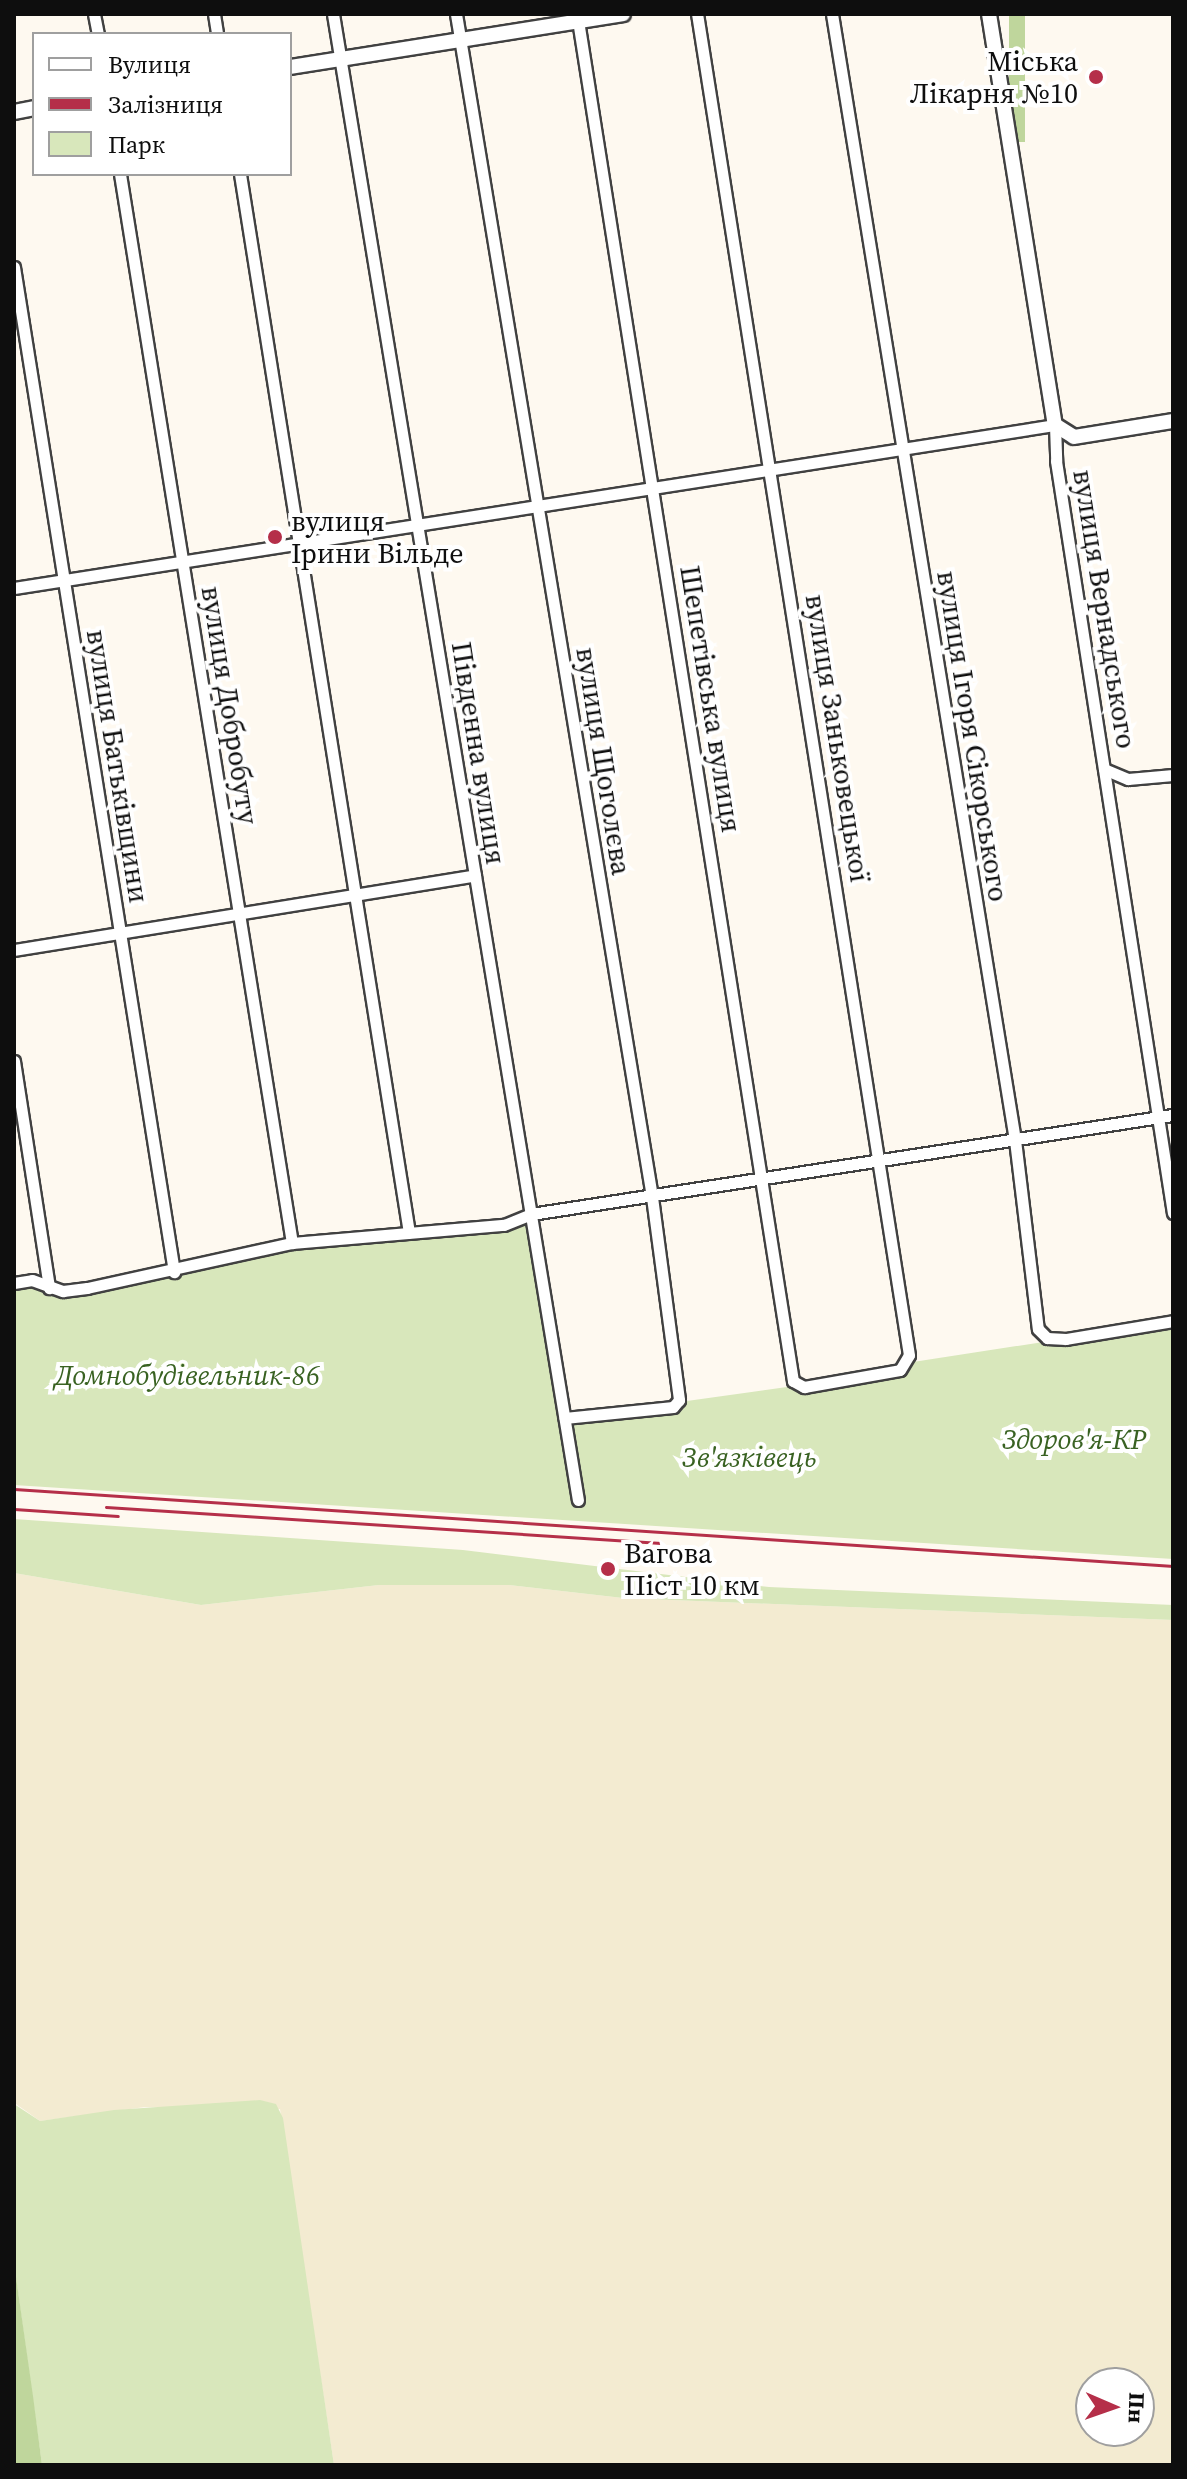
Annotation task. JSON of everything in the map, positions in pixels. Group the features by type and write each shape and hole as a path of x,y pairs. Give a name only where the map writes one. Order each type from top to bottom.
{"street":[{"name":"Південна вулиця","path":"333,14 578,1500"},
{"name":"вулиця Щоголєва","path":"456,14 652,1197 677,1405 565,1418"},
{"path":"292,67 577,18 623,14"},
{"name":"вулиця Заньковецької","path":"697,14 773,470 908,1364 900,1370 804,1387"},
{"name":"вулиця Ігоря Сікорського","path":"832,14 1015,1140 1040,1333 1066,1339 1173,1321"},
{"name":"вулиця Вернадського","path":"989,14 1055,425 1104,769 1173,1213"},
{"name":"Шепетівська вулиця","path":"577,18 793,1381 804,1387"},
{"name":"вулиця Добробуту","path":"120,176 292,1243"},
{"path":"240,176 409,1233"},
{"name":"вулиця Батьківщини","path":"14,267 174,1272"},
{"path":"14,588 299,547 537,505 1055,425 1074,437 1173,421"},
{"path":"1104,769 1128,779 1173,775"},
{"path":"14,950 475,875"},
{"path":"14,1061 49,1288"},
{"path":"14,1283 32,1280 63,1291 174,1272 292,1243 504,1225 531,1214 1173,1115"}],"shaded area":[{"path":"14,1573 201,1605 379,1585 509,1585 623,1598 1173,1620 1173,2465 334,2465 280,2109 145,2107 40,2121 16,2104"}],"green space":[{"path":"1009,14 1025,14 1025,142 1009,142"},
{"path":"528,1225 565,1418 901,1371 913,1362 1173,1322 1173,1559 14,1485 14,1284 42,1285 46,1294 174,1277 292,1250"},
{"path":"14,1519 463,1550 769,1587 1173,1605 1173,1620 623,1598 509,1585 379,1585 201,1605 14,1573"},
{"path":"260,2100 276,2104 283,2118 334,2465 42,2465 14,2264 14,2104 40,2121 114,2110"},
{"path":"14,2263 33,2396 42,2465 14,2465"}],"railway":[{"path":"14,1489 1173,1566"},
{"path":"106,1507 661,1543"},
{"path":"14,1509 118,1516"}],"place":[{"name":"Міська Лікарня №10","path":"1096,77"},
{"name":"вулиця Ірини Вільде","path":"275,537"},
{"name":"Вагова Піст 10 км","path":"608,1569"}],"park label":[{"name":"Домнобудівельник-86","path":"187,1375"},
{"name":"Здоров'я-КР","path":"1074,1439"},
{"name":"Зв'язківець","path":"749,1457"}]}
